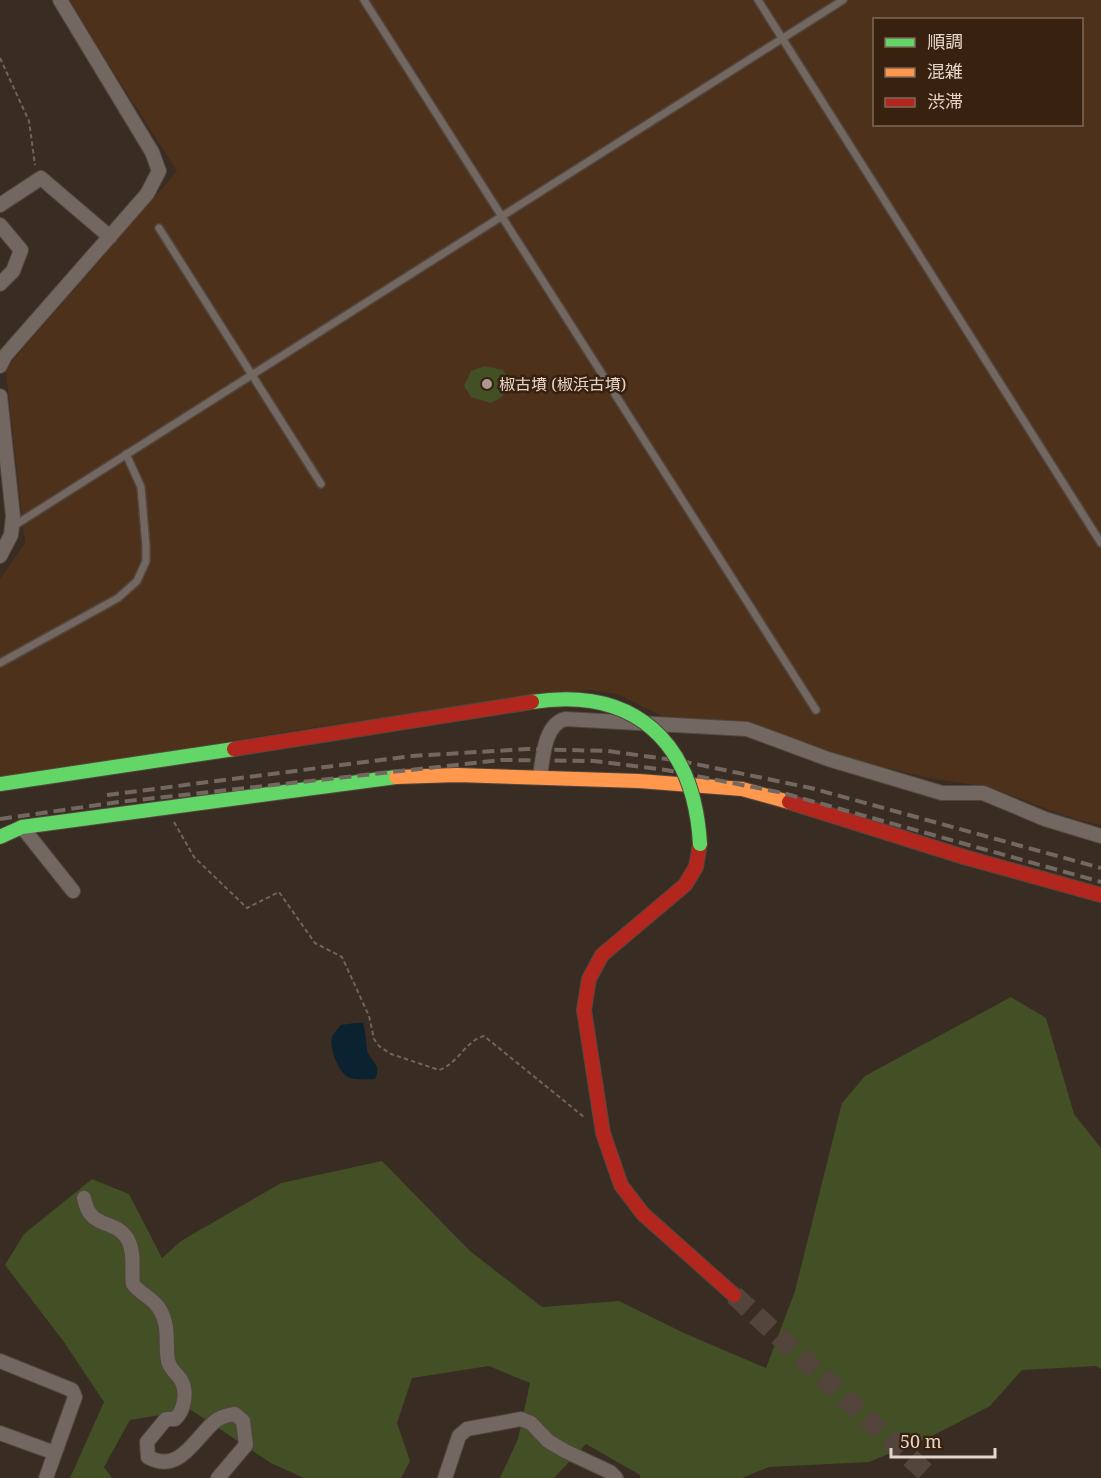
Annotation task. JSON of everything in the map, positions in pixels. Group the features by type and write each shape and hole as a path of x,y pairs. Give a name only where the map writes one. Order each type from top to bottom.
{"street":[{"path":"0,366 5,356 153,187 158,178 158,164 60,0"},
{"path":"0,205 41,178 110,237"},
{"path":"0,225 21,250 13,272 0,284"},
{"path":"0,396 12,500 12,527 8,544 0,556"},
{"path":"0,784 547,700 570,699 603,703 630,713 644,722 680,760 687,772 698,805 700,844 696,867 685,885 602,955 589,979 584,1010 603,1133 621,1185 643,1214 734,1295"},
{"path":"540,776 551,729 558,721 747,729 860,770 942,794 989,795 1046,819 1101,836"},
{"path":"0,837 22,827 52,825 374,778 457,775 540,776 742,789 824,811 964,857 1101,895"},
{"path":"22,827 73,891"},
{"path":"84,1198 86,1210 91,1217 103,1225 115,1227 128,1241 133,1262 133,1284 153,1300 163,1315 168,1333 168,1359 172,1372 181,1380 184,1401 181,1414 175,1419 166,1419 147,1442 148,1457 166,1462 179,1458 199,1441 213,1422 235,1413 243,1421 246,1445 218,1478"},
{"path":"0,1361 72,1390 75,1397 46,1478"},
{"path":"445,1478 459,1436 467,1429 521,1419 531,1423 548,1441 610,1472 616,1478"},
{"path":"0,1433 55,1454"}],"lane":[{"path":"364,0 816,710"},
{"path":"758,0 1101,543"},
{"path":"12,527 843,0"},
{"path":"159,228 321,484"},
{"path":"0,663 118,598 137,581 146,561 141,487 126,454"}],"path":[{"path":"0,58 29,121 33,157 41,178"},
{"path":"168,807 176,829 194,857 247,908 279,892 315,943 342,957 369,1016 374,1039 385,1051 439,1070 448,1067 469,1045 484,1036 491,1039 585,1118"}],"shaded area":[{"path":"67,0 1101,0 1101,825 1074,819 989,787 934,779 866,763 745,722 668,719 617,694 589,690 317,727 0,779 0,579 25,543 6,373 8,366 177,171"}],"green space":[{"path":"485,366 503,370 510,381 502,397 491,403 471,397 464,386 471,371"},
{"path":"1011,997 1046,1018 1074,1114 1101,1148 1101,1369 1096,1366 1022,1370 990,1406 928,1438 869,1462 769,1467 742,1478 640,1478 640,1475 586,1444 554,1478 500,1478 518,1439 530,1383 489,1366 412,1378 397,1423 410,1461 401,1478 304,1478 271,1463 191,1410 130,1420 104,1467 112,1478 70,1478 104,1402 64,1342 5,1265 24,1234 92,1179 129,1194 162,1258 181,1241 281,1183 382,1161 470,1251 542,1307 619,1301 684,1333 766,1368 795,1291 842,1103 865,1076"}],"water":[{"path":"363,1023 368,1053 377,1067 375,1079 356,1079 346,1076 333,1054 331,1042 335,1032 341,1025"}],"tunnel":[{"path":"734,1295 932,1478"}],"railway":[{"path":"107,795 412,756 528,749 608,751 681,761 811,788 1101,868"},
{"path":"0,819 119,802 501,760 594,761 666,770 783,793 1101,882"}],"traffic: fast":[{"path":"532,702 569,699 601,703 629,713 653,729 672,750 686,777 695,808 700,844"},
{"path":"0,784 234,749"},
{"path":"0,837 22,827 396,777"}],"traffic: slow":[{"path":"396,777 457,775 639,781 742,789 789,802"}],"traffic: jam":[{"path":"234,749 532,702"},
{"path":"789,802 964,857 1101,895"},
{"path":"700,844 696,867 685,885 602,955 589,979 584,1010 603,1133 621,1185 643,1214 734,1295"}],"place":[{"name":"椒古墳 (椒浜古墳)","path":"487,384"}]}
